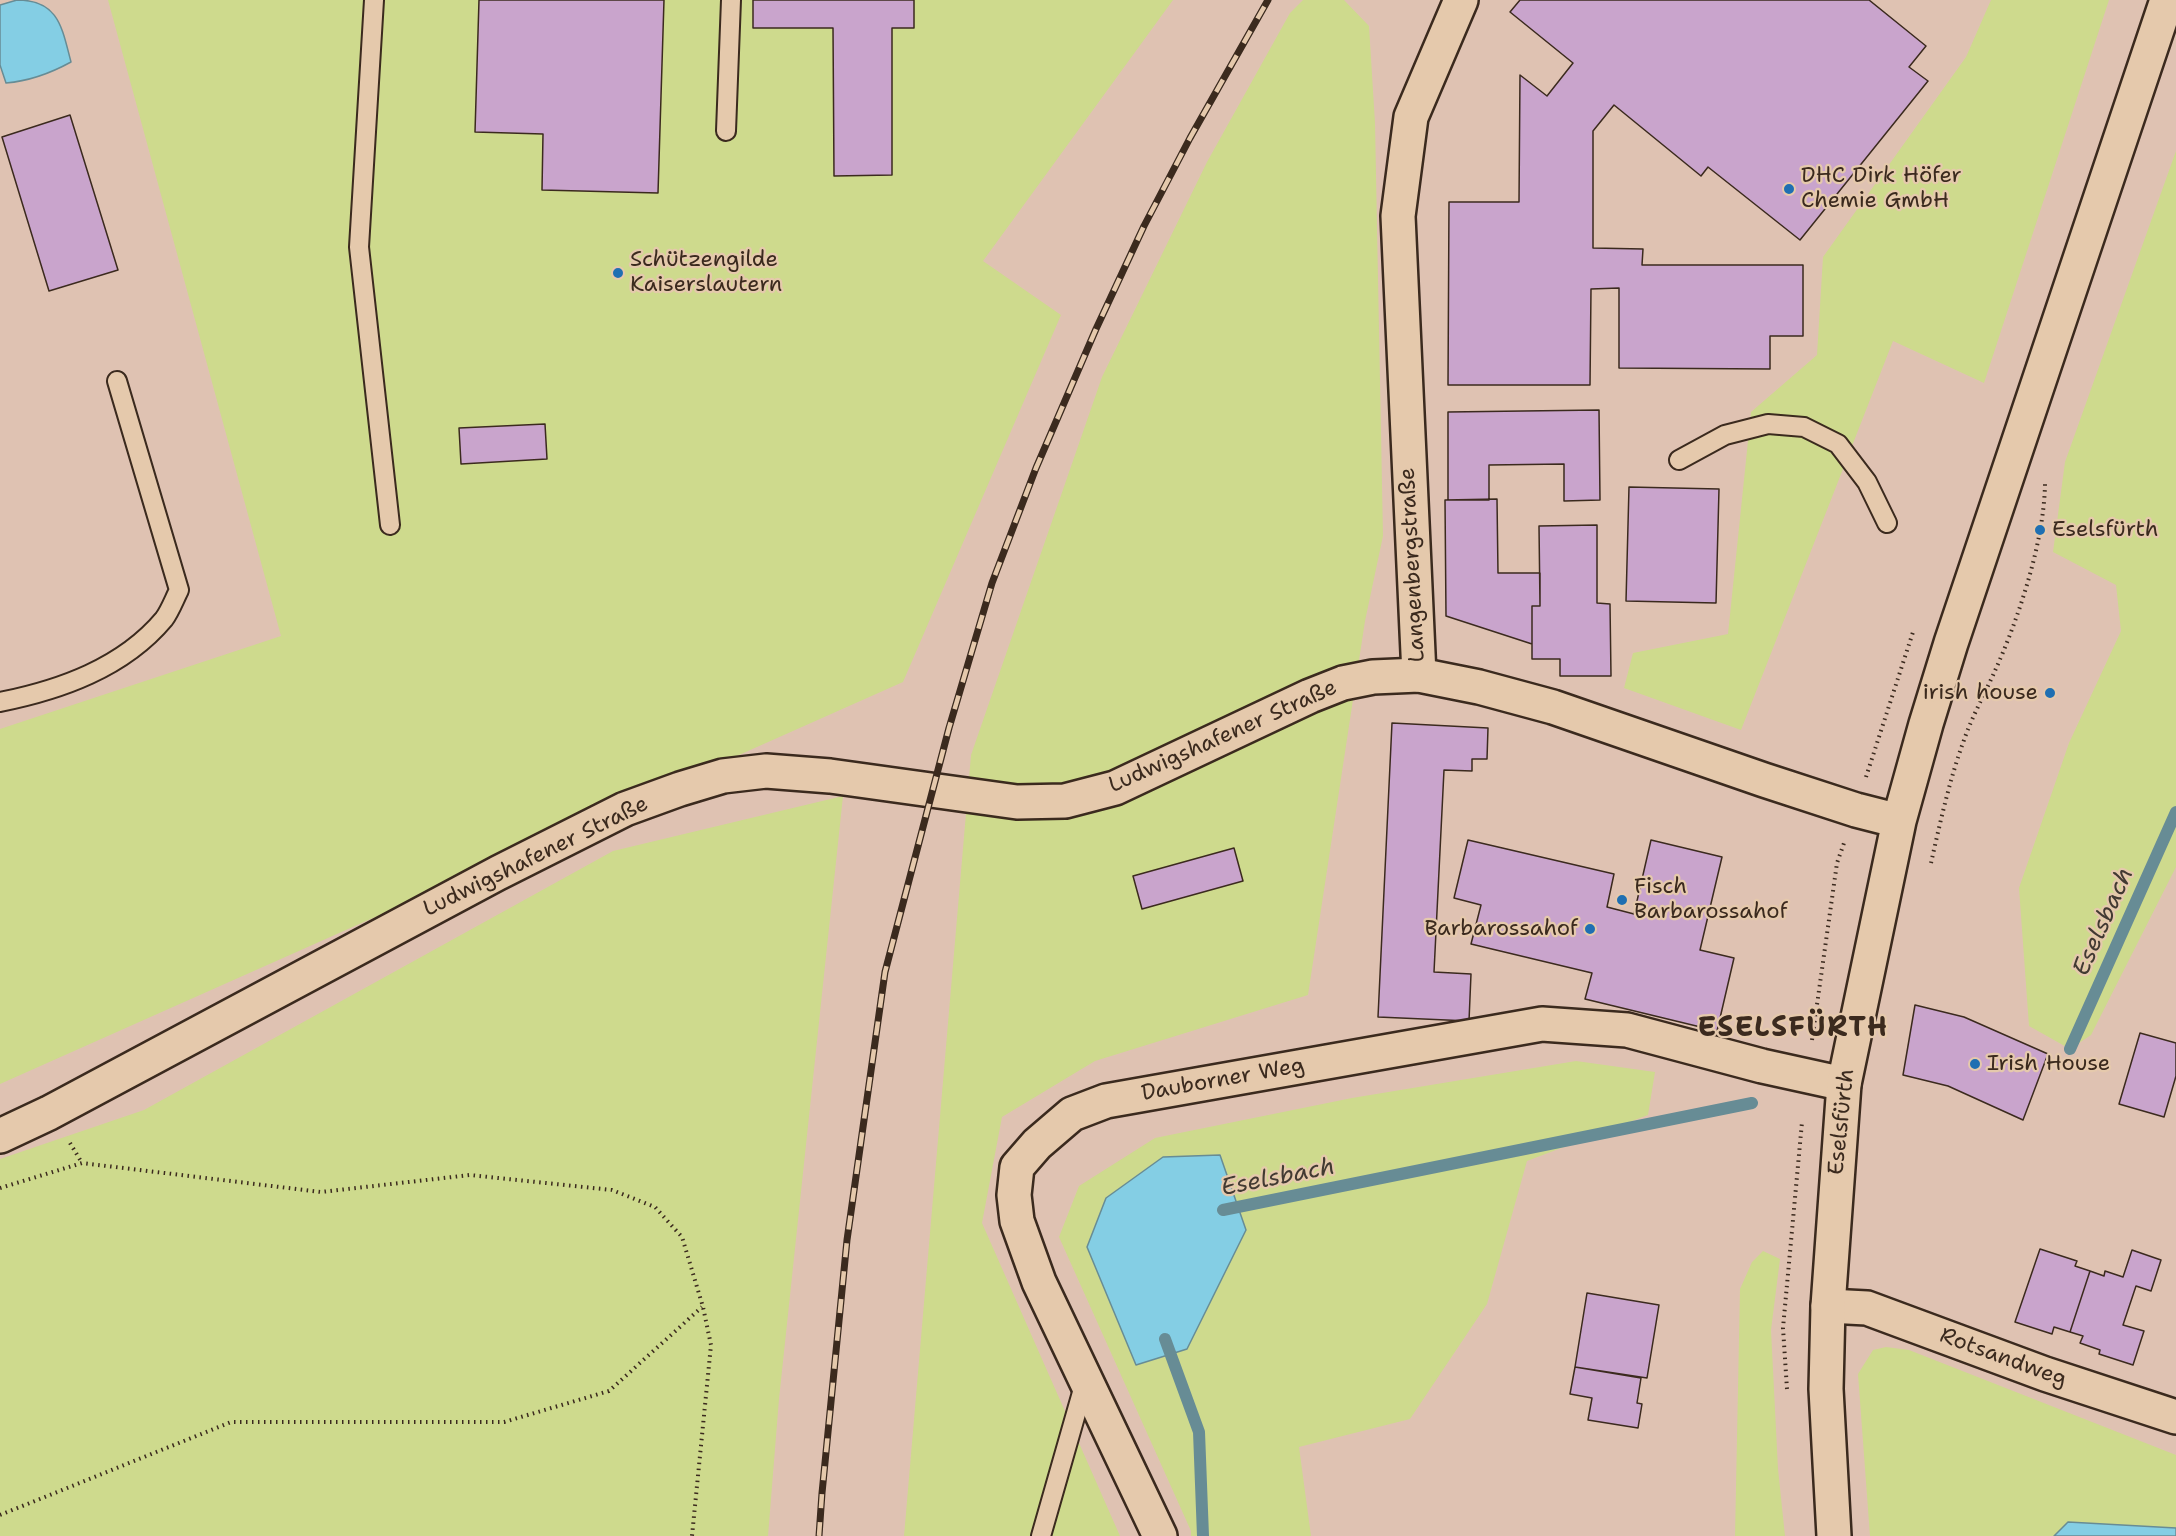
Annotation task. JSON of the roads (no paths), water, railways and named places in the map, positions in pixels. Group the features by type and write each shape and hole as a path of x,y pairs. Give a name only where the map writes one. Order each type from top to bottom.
{"street":[{"name":"Langenbergstraße","path":"1461,0 1411,117 1398,216 1419,675 1479,687 1553,707 1764,780 1856,810 1899,821"},
{"name":"Eselsfürth","path":"1834,1536 1826,1389 1835,1186 1844,1084 1899,821 1951,643 2167,0"},
{"name":"Ludwigshafener Straße","path":"0,1136 60,1107 498,873 625,809 680,789 723,776 766,771 830,776 1017,802 1065,801 1115,788 1310,696 1343,683 1373,677 1419,675"},
{"name":"Dauborner Weg","path":"1160,1536 1039,1282 1017,1221 1014,1195 1017,1167 1037,1144 1072,1114 1106,1101 1542,1024 1627,1030 1762,1066 1844,1084"},
{"name":"Rotsandweg","path":"1828,1306 1867,1308 2045,1374 2176,1417"}],"lane":[{"path":"374,0 359,246 390,525"},
{"path":"726,131 731,0"},
{"path":"0,702 67,683 112,663 141,644 165,617 179,590 117,381"},
{"path":"1679,460 1725,435 1768,424 1804,427 1838,444 1867,482 1887,523"},
{"path":"1041,1536 1086,1380"}],"water":[{"path":"17,0 31,1 50,11 61,27 71,62 40,76 6,83 0,65 0,5"},
{"path":"1220,1155 1246,1230 1187,1349 1136,1365 1087,1247 1106,1198 1163,1157"},
{"path":"2068,1522 2176,1528 2176,1536 2054,1536"}],"waterway":[{"name":"Eselsbach","path":"2070,1049 2176,812"},
{"name":"Eselsbach","path":"1223,1210 1752,1103"},
{"name":"Eselsbach","path":"1165,1339 1199,1432 1203,1536"}],"railway":[{"path":"819,1536 847,1240 885,972 949,728 992,583 1036,468 1096,329 1144,226 1190,138 1268,0"}],"place":[{"name":"DHC Dirk Höfer Chemie GmbH","path":"1789,189"},
{"name":"Schützengilde Kaiserslautern","path":"618,273"},
{"name":"Eselsfürth","path":"2040,530"},
{"name":"irish house","path":"2050,693"},
{"name":"Fisch Barbarossahof","path":"1622,900"},
{"name":"Barbarossahof","path":"1590,929"},
{"name":"Irish House","path":"1975,1064"}],"district":[{"name":"ESELSFÜRTH","path":"1793,1029"}]}
